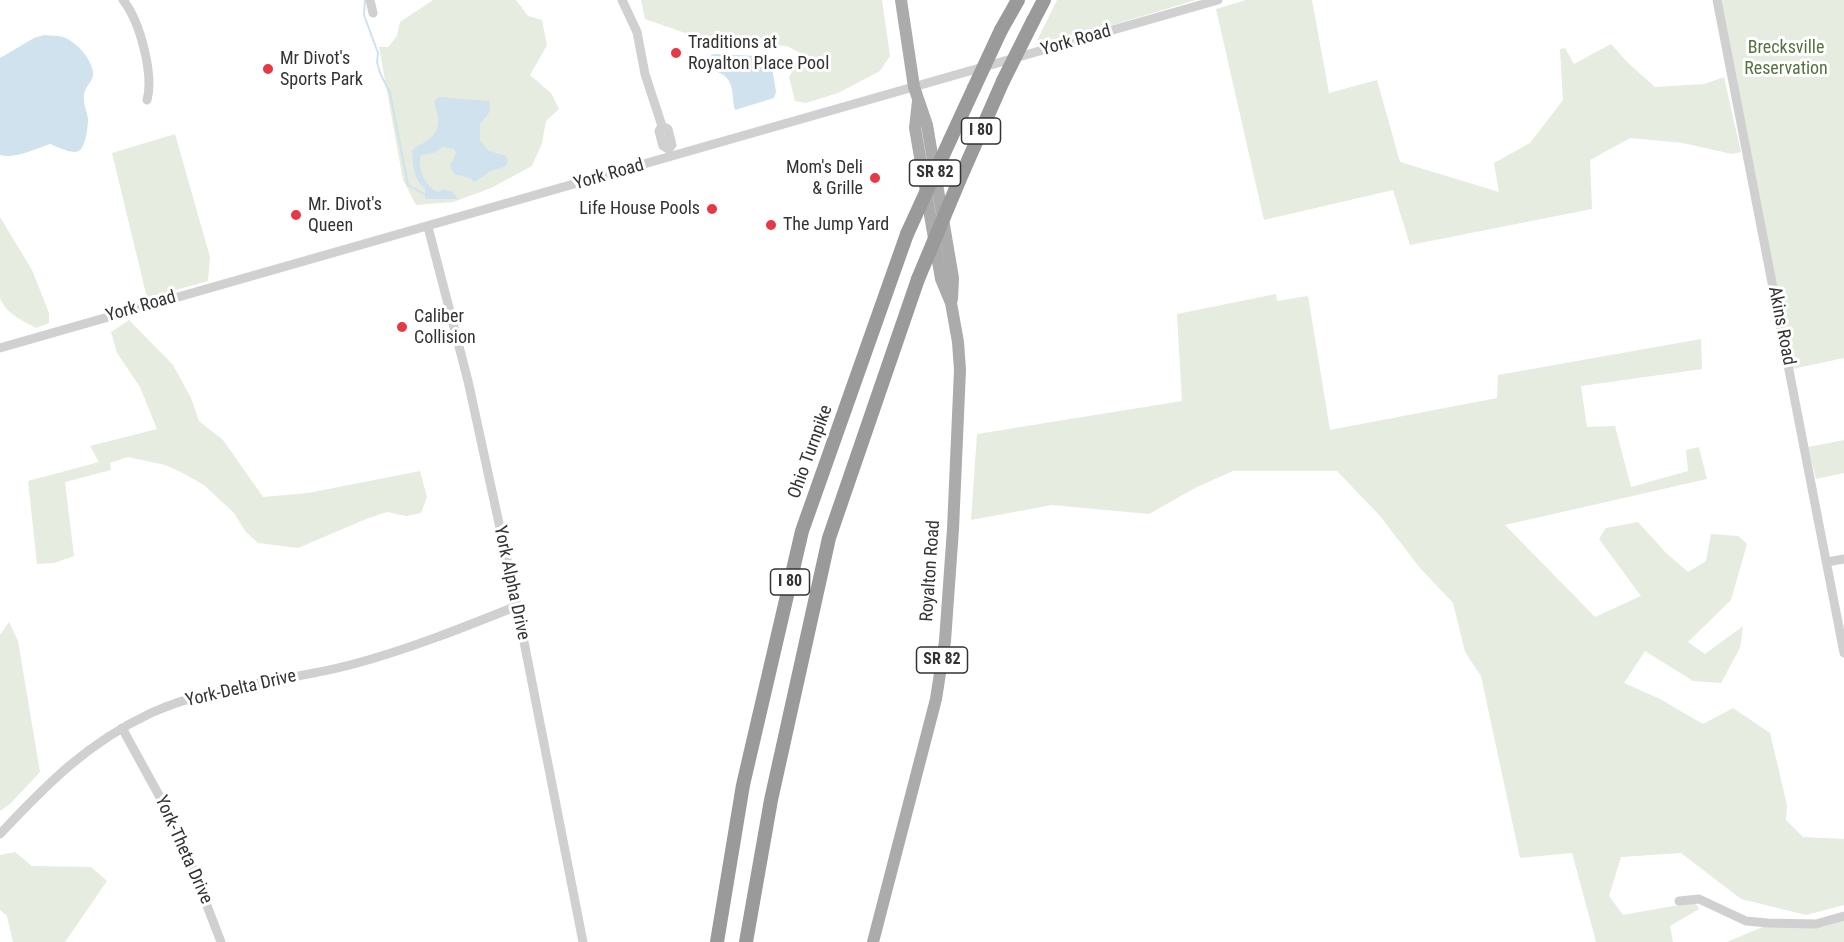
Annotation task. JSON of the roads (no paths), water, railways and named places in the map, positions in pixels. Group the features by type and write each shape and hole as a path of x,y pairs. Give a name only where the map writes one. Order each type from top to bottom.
{"highway":[{"name":"Ohio Turnpike","path":"717,942 743,785 802,531 908,234 1001,30 1018,0"},
{"name":"I 80","path":"746,942 771,800 829,538 918,279 1003,81 1044,0"}],"main road":[{"name":"Royalton Road","path":"873,942 936,699 945,641 960,370 951,303 953,278 927,125 914,87 901,0"}],"street":[{"path":"123,0 134,15 141,37 149,80 147,100"},
{"path":"370,0 373,13"},
{"path":"622,0 637,32 645,74 662,126 659,131 663,146 669,153"},
{"name":"York Road","path":"0,348 428,227 669,153 914,87 1218,0"},
{"name":"Akins Road","path":"1717,0 1844,653"},
{"name":"York Alpha Drive","path":"428,227 463,358 517,606 583,942"},
{"path":"1827,562 1844,559"},
{"name":"York-Delta Drive","path":"0,834 52,780 92,746 152,712 182,702 349,665 423,643 517,606"},
{"name":"York-Theta Drive","path":"122,728 178,830 221,942"},
{"path":"1679,901 1699,899 1746,921 1768,923 1816,924 1844,916"}],"water":[{"path":"44,35 61,36 68,39 83,52 91,64 93,75 84,96 88,119 84,144 77,152 50,144 19,155 0,155 0,58 34,38"},
{"path":"711,55 757,56 771,61 776,92 774,98 735,110 729,81 712,66"},
{"path":"438,97 489,101 488,114 480,123 480,141 489,151 506,156 508,160 506,166 489,172 474,182 470,178 454,174 450,165 456,153 454,149 443,147 433,153 421,155 420,166 426,182 439,192 442,189 453,192 458,199 425,199 425,188 418,180 413,166 412,151 429,139 438,126 434,102"}],"waterway":[{"path":"365,0 364,15 378,53 377,62 380,73 390,93 408,185 426,195"}],"place":[{"name":"Traditions at Royalton Place Pool","path":"676,53"},
{"name":"Mr Divot's Sports Park","path":"268,69"},
{"name":"Mom's Deli & Grille","path":"875,178"},
{"name":"Life House Pools","path":"712,209"},
{"name":"Mr. Divot's Queen","path":"296,215"},
{"name":"The Jump Yard","path":"771,225"},
{"name":"Caliber Collision","path":"402,327"}],"park label":[{"name":"Brecksville Reservation","path":"1786,58"}]}
